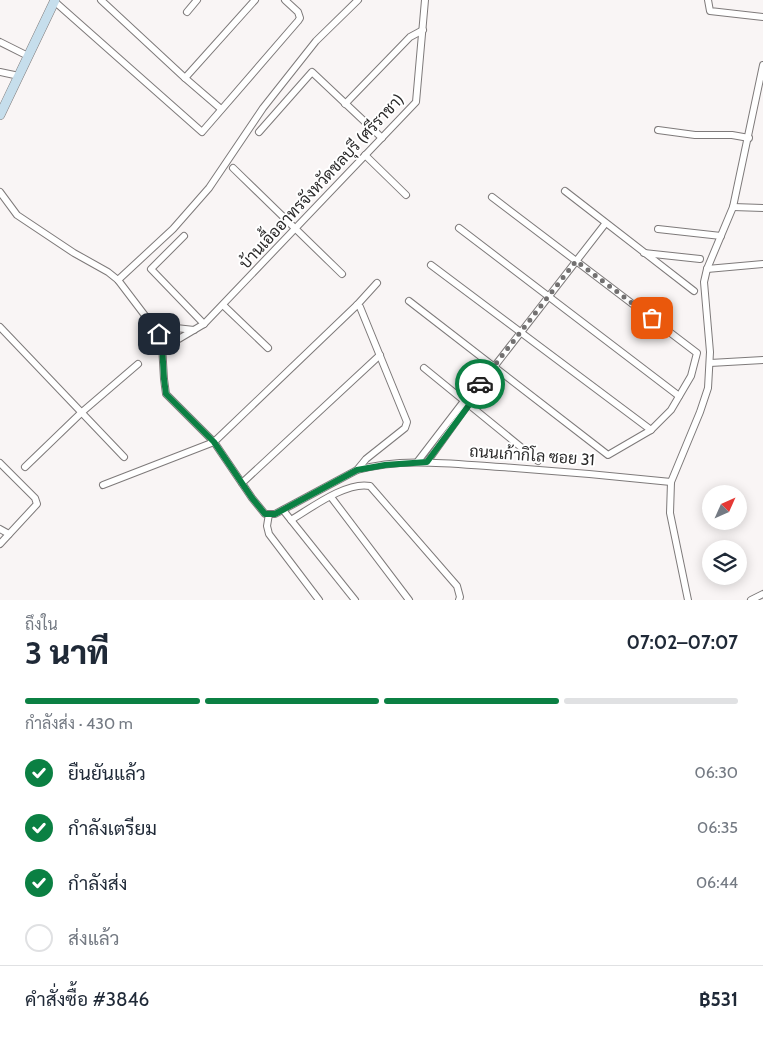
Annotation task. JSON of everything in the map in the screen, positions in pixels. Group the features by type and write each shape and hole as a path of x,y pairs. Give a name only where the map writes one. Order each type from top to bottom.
{"main road":[{"path":"0,115 54,1"}],"street":[{"path":"101,0 221,109"},
{"path":"187,12 197,0"},
{"path":"185,78 255,0"},
{"path":"54,1 202,132 300,18 298,12 285,0"},
{"path":"118,280 173,228 209,188 263,108 316,41 358,0"},
{"name":"บ้านเอื้ออาทรจังหวัดชลบุรี (ศรีราชา)","path":"162,345 178,340 204,324 416,102 425,0"},
{"path":"708,0 710,11 763,17"},
{"path":"346,104 410,37 423,30"},
{"path":"0,42 28,56"},
{"path":"688,600 670,514 671,482 708,388 710,363 704,282 707,269 733,207 763,65"},
{"path":"0,72 19,76"},
{"path":"259,132 312,72 382,138"},
{"path":"658,130 696,135 732,135 748,138"},
{"path":"366,155 406,195"},
{"path":"233,168 342,274"},
{"path":"0,192 17,215 118,280 159,334 162,345 166,394 214,442 256,503 265,514 269,514 267,526 269,534 319,600"},
{"path":"564,192 694,291"},
{"path":"409,301 608,455 651,430 671,410 691,376 697,353 492,197"},
{"path":"733,207 763,208"},
{"path":"427,462 473,394 605,224"},
{"path":"458,228 679,396"},
{"path":"658,229 721,236"},
{"path":"184,236 151,269 204,324"},
{"path":"642,252 700,259"},
{"path":"707,269 763,264"},
{"path":"431,265 651,430"},
{"path":"103,484 214,442 357,306 377,283"},
{"path":"223,305 268,348"},
{"path":"357,306 360,307 407,422 405,428 366,459 357,470"},
{"path":"0,327 124,457"},
{"path":"159,334 176,328 194,330"},
{"path":"242,483 380,355"},
{"path":"710,363 763,360"},
{"path":"25,467 82,412 138,364"},
{"path":"424,368 538,461"},
{"path":"418,461 467,403"},
{"name":"ถนนเก้ากิโล ซอย 31","path":"269,514 275,514 283,510 357,470 418,461 600,474 671,482"},
{"path":"0,463 37,501 32,510 0,544"},
{"path":"291,520 351,487 362,484 370,486 457,586 459,600"},
{"path":"331,497 409,600"},
{"path":"283,510 355,600"},
{"path":"0,529 9,534"},
{"path":"751,600 763,594"}],"way so far":[{"path":"480,384 576,261 652,318"}],"route":[{"path":"159,334 162,345 166,394 214,442 265,514 275,514 357,470 418,461 427,462 469,405 473,394 480,384"}]}
